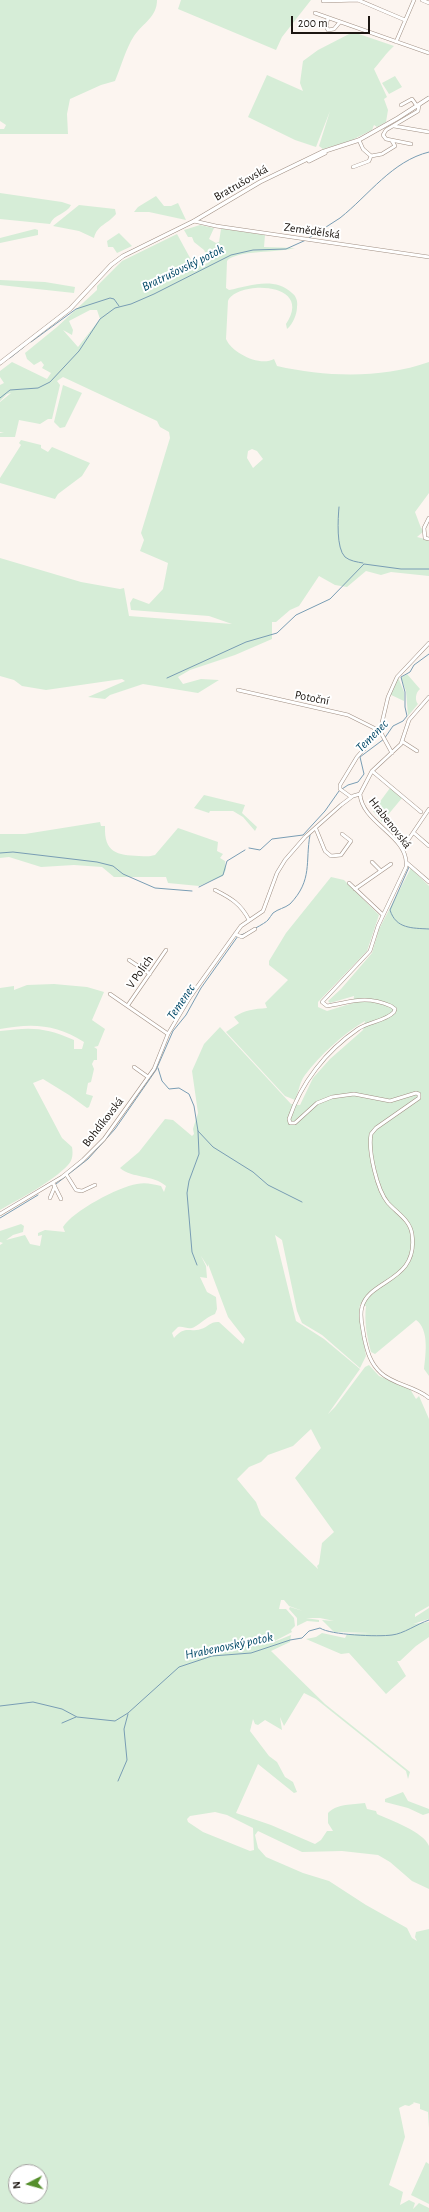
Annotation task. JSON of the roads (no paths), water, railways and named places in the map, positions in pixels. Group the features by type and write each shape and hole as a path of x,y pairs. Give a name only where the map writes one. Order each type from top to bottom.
{"main road":[{"name":"Bratrušovská","path":"0,363 75,304 117,260 194,221 260,182 322,152 359,140 390,123 429,98"}],"street":[{"path":"323,1 358,0 405,20"},
{"path":"396,42 414,0"},
{"path":"422,0 429,3"},
{"path":"316,13 429,53"},
{"path":"328,18 326,26 328,30 334,29 340,22"},
{"path":"402,105 412,99 418,106"},
{"name":"Bratrušovská","path":"391,140 386,139 383,135 394,126 418,111 418,106"},
{"path":"390,123 394,126 429,132"},
{"path":"359,140 363,150 371,156"},
{"path":"391,140 412,144"},
{"path":"353,167 369,161 371,156 394,148 394,143 391,140"},
{"name":"Zemědělská","path":"194,221 210,226 429,257"},
{"path":"427,538 424,528 429,518"},
{"path":"351,797 341,790 340,785 357,757 380,730 388,696 397,677 429,643"},
{"name":"Potoční","path":"238,690 320,710 339,712 380,730"},
{"path":"360,794 372,771 402,742 409,720 429,697"},
{"path":"380,730 392,753"},
{"path":"402,742 417,751"},
{"path":"372,771 422,812"},
{"name":"Bohdíkovská","path":"0,1214 54,1184 67,1175 104,1139 154,1069 168,1034 190,998 249,920 263,911 277,873 285,860 301,842 351,797 360,794"},
{"name":"Hrabenovská","path":"360,794 364,807 402,849 407,863"},
{"path":"402,849 429,810"},
{"path":"316,829 325,851 331,856 340,855 351,841 342,834"},
{"path":"414,833 429,846"},
{"path":"372,862 381,871"},
{"path":"429,882 407,863 378,926 370,952 323,1001 322,1004 326,1006 364,999 391,1006 394,1009 394,1012 358,1029 322,1060 306,1082 289,1119 290,1123 295,1123 317,1103 338,1095 354,1094 390,1102 416,1093 419,1094 419,1098 385,1121 371,1134 374,1167 380,1190 389,1204 408,1222 412,1242 409,1258 403,1269 398,1275 368,1296 362,1307 361,1315 367,1350 377,1369 386,1376 422,1392 429,1398"},
{"path":"355,888 391,864"},
{"path":"349,883 383,915"},
{"path":"215,890 240,906 245,911 249,920"},
{"name":"Bohdíkovská","path":"237,936 255,929"},
{"name":"V Polích","path":"128,1005 166,950"},
{"path":"129,960 150,974"},
{"path":"110,994 168,1034"},
{"path":"134,1067 148,1077"},
{"path":"67,1175 76,1190 82,1191 95,1185"},
{"path":"50,1198 54,1184"},
{"path":"54,1184 61,1199"}],"waterway":[{"name":"Bratrušovský potok","path":"309,238 340,218 392,171 416,156 429,152"},
{"name":"Bratrušovský potok","path":"0,398 10,390 38,388 50,382 79,351 100,319 115,308 131,304 154,294 231,255 253,250 286,249 306,240"},
{"path":"31,342 76,309 110,298 114,299 119,306"},
{"path":"10,358 25,346"},
{"path":"339,507 338,533 342,553 349,559 363,563"},
{"path":"167,678 246,642 277,633 296,615 330,599 364,564 401,569 429,569"},
{"name":"Temenec","path":"249,848 260,850 272,839 303,835 325,811 339,791 348,785 358,782 364,774 360,757 384,739 393,726 403,721 407,716 405,707 405,692 401,677 410,672 414,665 429,654"},
{"name":"Temenec","path":"241,935 269,919 277,910 286,907 297,895 302,887 307,871 310,835"},
{"path":"199,887 223,875 227,861 245,850"},
{"path":"0,853 13,852 97,862 113,866 123,874 155,888 192,891"},
{"path":"409,867 390,910 396,921 400,924 411,928 429,929"},
{"name":"Temenec","path":"56,1184 88,1159 115,1129 156,1070 173,1031 186,1015 201,988 238,936"},
{"path":"158,1068 162,1081 169,1089 179,1088 189,1094 194,1106 198,1131 213,1147 253,1172 268,1185 302,1202"},
{"path":"197,1265 192,1252 187,1193 189,1181 199,1154 198,1131"},
{"name":"Temenec","path":"0,1218 38,1195"},
{"name":"Hrabenovský potok","path":"0,1706 33,1702 62,1709 77,1717 115,1721 128,1713 179,1667 212,1656 251,1653 290,1640 302,1638 309,1631 320,1628 343,1634 385,1636 401,1633 429,1620"},
{"path":"118,1781 127,1760 124,1729 128,1714"},
{"path":"62,1723 76,1717"}]}
